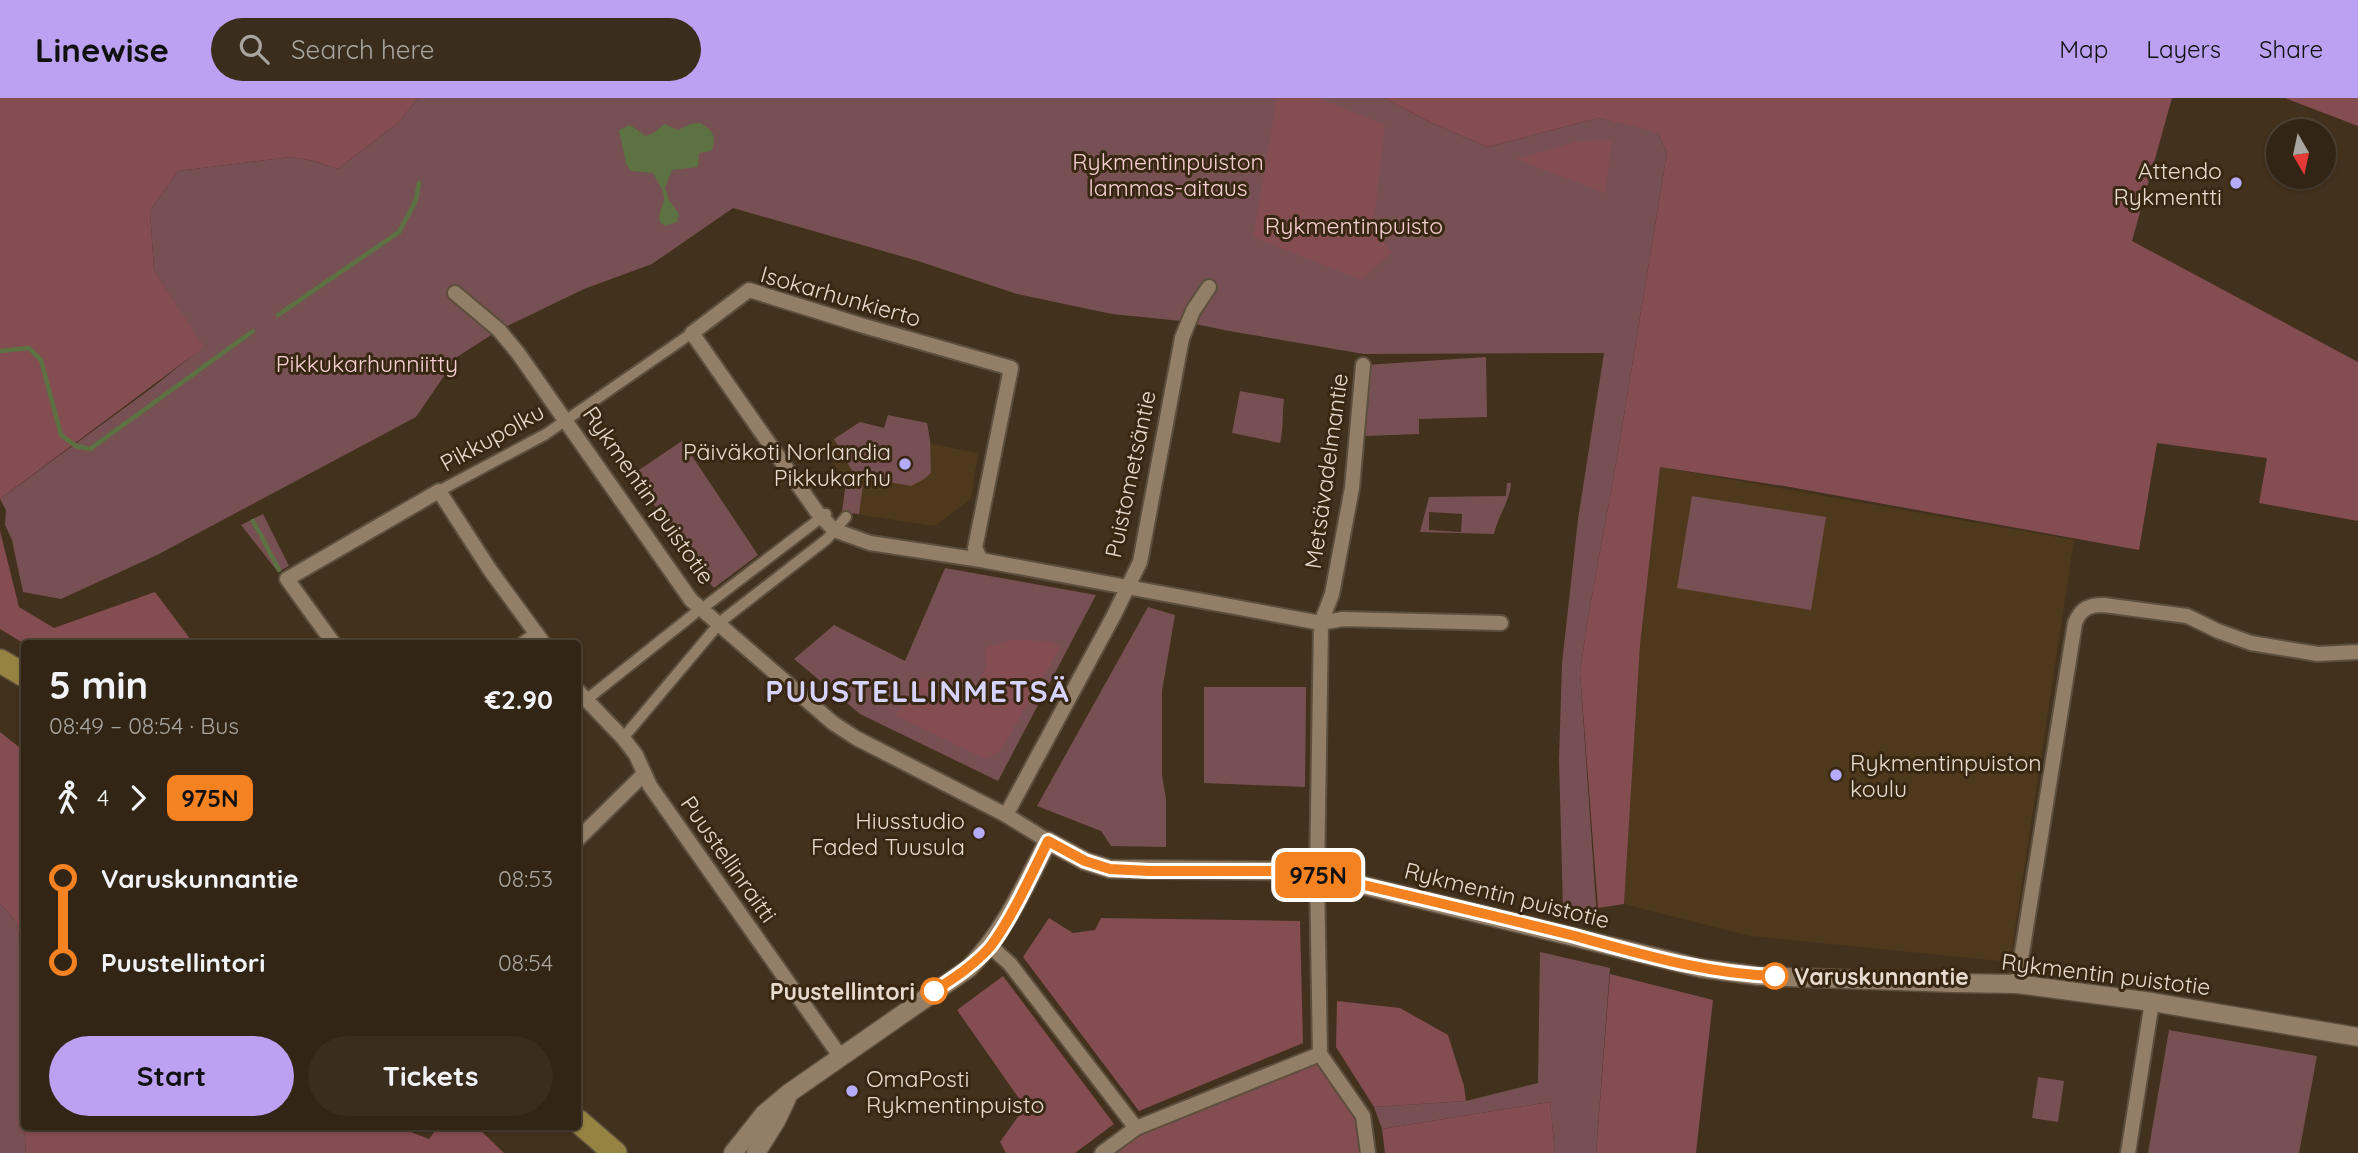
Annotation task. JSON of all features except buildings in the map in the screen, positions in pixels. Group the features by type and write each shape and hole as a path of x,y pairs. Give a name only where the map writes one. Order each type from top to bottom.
{"main road":[{"path":"0,661 21,673"},
{"path":"581,1124 615,1153"},
{"path":"565,1130 592,1153"}],"street":[{"name":"Puistometsäntie","path":"1006,815 1140,562 1182,338 1192,310 1209,287"},
{"name":"Isokarhunkierto","path":"692,333 749,290 1011,368 975,548 981,560"},
{"name":"Rykmentin puistotie","path":"455,293 499,330 518,353 700,609 833,723 856,738 1006,815 1085,861 1110,869 1288,871 1317,874 1692,966 1759,976 2017,984 2152,1002 2358,1037"},
{"path":"692,333 834,530 870,543 981,560 1321,623 1343,619 1501,623"},
{"name":"Pikkupolku","path":"439,491 546,434 692,333"},
{"name":"Metsävadelmantie","path":"1320,1054 1317,874 1321,623 1332,594 1352,488 1363,365"},
{"path":"331,640 287,579 439,491 490,570 541,639"},
{"path":"708,604 822,514"},
{"path":"724,619 827,539 846,517"},
{"path":"2017,984 2075,622 2085,607 2104,605 2187,616 2251,643 2318,654 2358,652"},
{"path":"582,696 694,614"},
{"path":"623,738 713,631"},
{"name":"Puustellinraitti","path":"582,696 636,755 658,798 840,1056"},
{"path":"581,836 644,774"},
{"path":"733,1153 764,1114 789,1093 969,968 990,946 1048,841"},
{"path":"990,946 1010,964 1136,1128"},
{"path":"2128,1153 2152,1002"},
{"path":"1102,1153 1136,1128 1320,1054 1363,1116 1368,1153"},
{"path":"756,1153 776,1121 789,1093"}],"shaded area":[{"path":"700,123 713,134 713,146 711,151 699,153 698,167 672,170 665,188 669,200 679,214 677,222 665,226 660,222 664,200 660,186 653,173 631,171 626,164 619,130 630,125 646,136 664,124 678,130"},
{"name":"Päiväkoti Norlandia Pikkukarhu","path":"860,422 930,440 932,444 978,453 971,499 934,526 842,512 846,482 822,447"},
{"name":"Rykmentinpuiston koulu","path":"1660,467 2074,540 2010,962 1750,936 1624,904 1640,645"}],"green space":[{"path":"0,98 418,98 399,122 338,169 291,157 178,171 150,211 154,270 204,347 0,499"},
{"name":"Rykmentinpuisto","path":"418,98 1384,98 1432,123 1488,147 1598,118 1649,129 1658,134 1667,152 1580,672 1597,918 1563,910 1559,759 1562,663 1578,519 1604,353 1364,354 1181,321 1112,314 1017,294 918,261 733,208 652,264 584,289 499,330 457,357 416,417 157,555 61,599 23,592 12,540 5,525 6,510 0,499 203,347 154,270 150,211 178,171 291,157 338,169 399,122"},
{"path":"1277,98 1317,98 1385,125 1374,219 1376,230 1392,252 1361,280 1253,237"},
{"path":"1384,98 2172,98 2132,241 2358,362 2358,521 2259,503 2267,458 2157,443 2139,550 1784,486 1660,467 1640,645 1624,904 1598,908 1580,672 1667,152 1658,134 1598,118 1488,147 1432,123"},
{"path":"2285,98 2358,98 2358,126"},
{"path":"1612,140 1605,193 1516,159 1579,141"},
{"path":"1486,357 1487,417 1419,419 1419,434 1366,436 1366,365"},
{"path":"1240,391 1284,399 1280,443 1232,433"},
{"path":"888,415 927,423 931,473 911,486 855,476 834,439 860,422 884,428"},
{"path":"682,441 758,555 714,588 633,474"},
{"path":"846,482 863,484 859,514 842,512"},
{"path":"1507,483 1511,483 1494,534 1420,532 1429,497 1506,496","holes":["1429,512 1462,514 1461,532 1429,530"]},
{"path":"1692,496 1826,517 1811,610 1677,588"},
{"path":"263,514 289,566 278,572 241,525"},
{"path":"0,531 19,607 54,628 155,592 191,640 21,642 0,629"},
{"path":"945,568 1096,595 998,781 860,714 794,659 834,625 905,661"},
{"path":"1148,607 1175,615 1162,691 1162,775 1166,799 1166,847 1111,846 1101,831 1037,806"},
{"path":"1012,640 1048,641 1061,646 1000,751 986,759 895,715 923,678 975,692 986,665 985,648"},
{"path":"1204,687 1306,687 1305,787 1204,783"},
{"path":"0,732 21,749 21,955 17,923 0,903"},
{"path":"0,903 17,923 21,955 21,1130 24,1130 26,1153 0,1153"},
{"path":"1049,918 1073,933 1095,930 1101,918 1300,921 1303,1043 1139,1111 1023,957"},
{"path":"1540,952 1610,968 1596,1153 1555,1153 1550,1102 1382,1129 1374,1107 1466,1101 1538,1083"},
{"path":"1610,974 1713,1000 1696,1153 1596,1153"},
{"path":"1003,976 1114,1124 1075,1153 1006,1153 1000,1142 1025,1107 957,1010"},
{"path":"1337,1001 1400,1008 1448,1035 1466,1101 1374,1107 1336,1047"},
{"path":"2169,1030 2317,1056 2299,1153 2148,1153"},
{"path":"1317,1064 1357,1122 1361,1153 1113,1153 1140,1133"},
{"path":"2038,1077 2064,1081 2058,1122 2032,1118"},
{"path":"1550,1102 1555,1153 1385,1153 1382,1129"},
{"path":"24,1130 406,1130 429,1139 436,1130 480,1130 504,1153 26,1153"}],"waterway":[{"path":"278,315 399,232 416,200 419,183"},
{"path":"0,351 29,348 41,360 61,435 76,446 90,449 253,331"},
{"path":"253,521 259,532"},
{"path":"261,535 268,549"},
{"path":"269,551 279,570"}],"bus line":[{"name":"975N","path":"934,991 969,968 990,946 1048,841 1085,861 1110,869 1288,871 1317,874 1684,964 1775,976"}],"place":[{"name":"Attendo Rykmentti","path":"2236,183"},
{"name":"Päiväkoti Norlandia Pikkukarhu","path":"905,464"},
{"name":"Rykmentinpuiston koulu","path":"1836,775"},
{"name":"Hiusstudio Faded Tuusula","path":"979,833"},
{"name":"Varuskunnantie","path":"1775,976"},
{"name":"Puustellintori","path":"934,991"},
{"name":"OmaPosti Rykmentinpuisto","path":"852,1091"}],"district":[{"name":"PUUSTELLINMETSÄ","path":"918,691"}],"park label":[{"name":"Rykmentinpuiston lammas-aitaus","path":"1168,174"},
{"name":"Pikkukarhunniitty","path":"367,363"}]}
